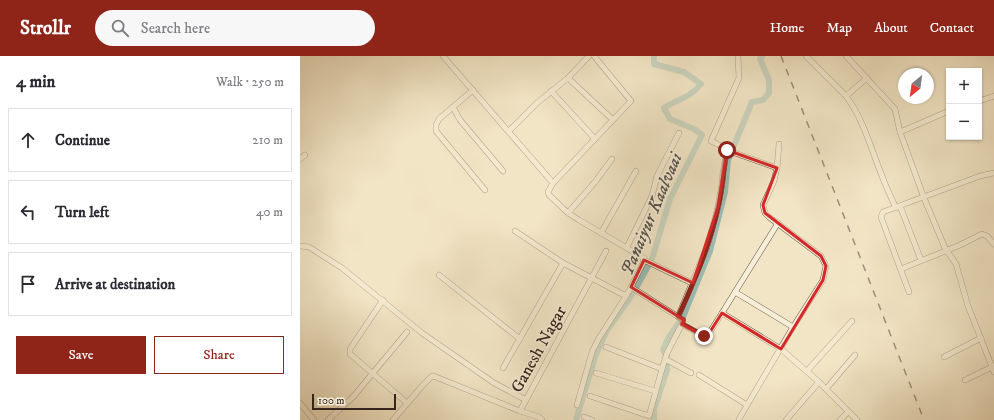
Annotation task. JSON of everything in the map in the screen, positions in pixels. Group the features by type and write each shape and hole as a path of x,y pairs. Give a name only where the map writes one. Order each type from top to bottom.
{"street":[{"path":"509,131 537,103 568,78 588,56"},
{"path":"594,56 631,100 553,182 549,189 549,195 568,213 642,256 646,261 692,283"},
{"path":"738,56 739,78 711,139 712,143 777,168"},
{"path":"806,56 846,96 856,109 882,178 898,207 921,260"},
{"path":"846,56 896,109 900,132 924,198 946,250 958,271 968,306 993,368 965,380"},
{"path":"445,57 553,182"},
{"path":"568,78 613,120"},
{"path":"846,96 867,78"},
{"path":"473,90 439,119 436,125 436,131 485,190"},
{"path":"551,91 595,139"},
{"path":"982,100 994,96"},
{"path":"453,107 460,120 503,171"},
{"path":"900,132 946,112"},
{"path":"627,248 652,196 657,176 679,133"},
{"path":"739,418 823,280 826,266 821,256 766,213 763,204 774,180 777,168 779,144"},
{"path":"590,396 649,418 666,356 692,283 707,247 718,207 722,184 722,172 728,150"},
{"path":"300,159 305,155"},
{"path":"568,213 595,182 612,159"},
{"path":"601,233 636,171"},
{"path":"909,292 881,217 883,212 980,176 994,173"},
{"path":"635,289 704,336 707,336 778,223"},
{"path":"515,231 563,263 626,296"},
{"path":"901,269 982,234 987,236 994,244"},
{"path":"300,246 309,247 342,268 422,333 494,383 526,400"},
{"name":"Ganesh Nagar","path":"542,420 539,417 520,411 606,251"},
{"path":"577,405 592,352 626,296 635,289 646,261"},
{"path":"503,368 563,263"},
{"path":"439,275 520,339"},
{"path":"735,292 793,327"},
{"path":"383,300 350,349 351,355 407,403"},
{"path":"722,313 781,349 819,382 856,420"},
{"path":"807,371 852,321"},
{"path":"328,420 353,397 374,374 407,332"},
{"path":"944,357 981,338"},
{"path":"606,347 662,369"},
{"path":"826,389 855,355"},
{"path":"666,356 691,373"},
{"path":"596,373 655,392"},
{"path":"699,375 747,405"},
{"path":"393,420 432,376 520,411"},
{"path":"786,420 819,382"},
{"path":"300,403 314,420"},
{"path":"840,420 848,412"},
{"path":"584,417 592,420"}],"highlighted area":[{"path":"727,150 777,168 763,205 765,213 821,256 826,266 823,280 781,349 722,313 708,335 703,336 682,324 684,320 631,287 644,260 693,283 718,207"}],"waterway":[{"name":"Panaiyur Kaalvaai","path":"576,420 595,357 606,332 632,295 652,259 670,199 702,135 694,129 670,119 664,108 688,96 701,84 684,72 654,64 654,56"},
{"path":"667,356 663,350 669,337 683,317 710,251 725,192 728,160 752,102 763,100 769,93 769,80 760,59 762,56"},
{"path":"654,420 654,409 667,370 667,365"}],"railway":[{"path":"781,56 924,420"}],"route":[{"path":"704,336 682,324 683,320 678,317 707,247 718,207 722,184 722,172 727,150"}]}
